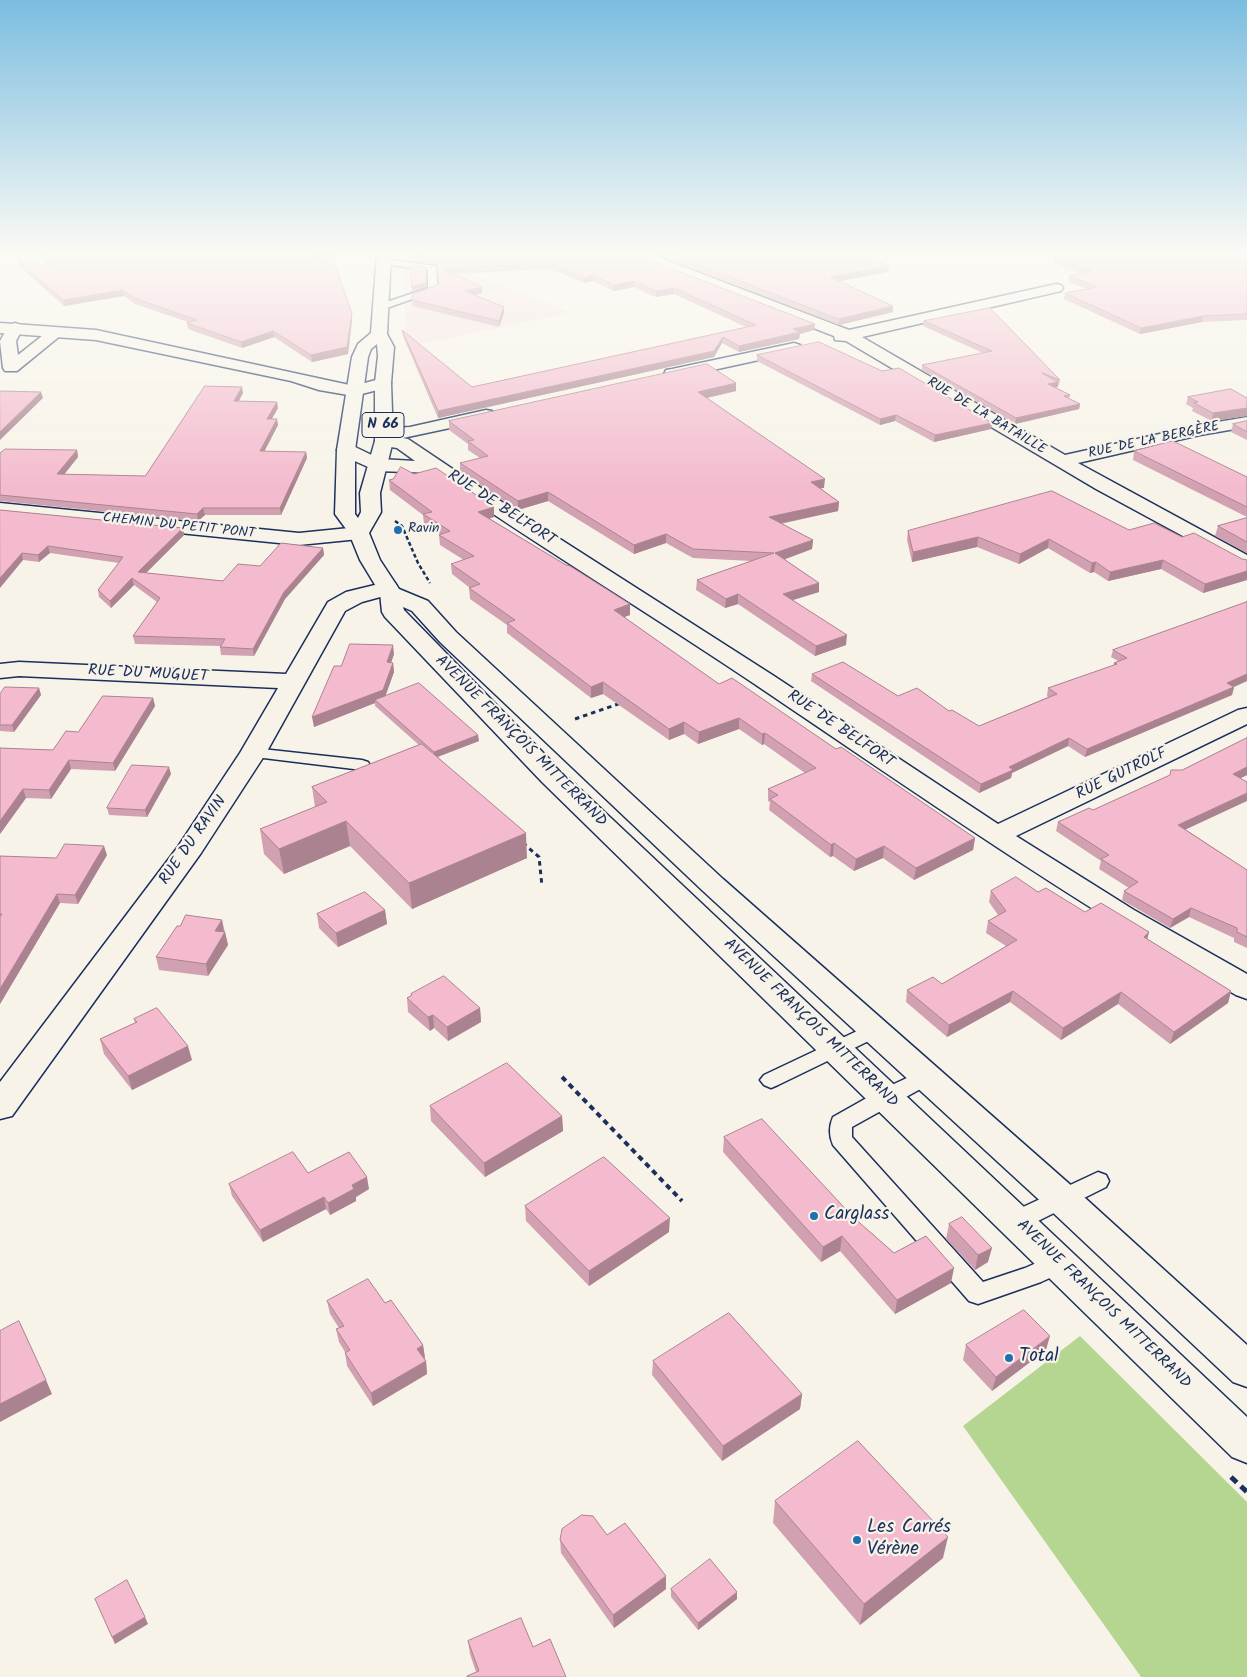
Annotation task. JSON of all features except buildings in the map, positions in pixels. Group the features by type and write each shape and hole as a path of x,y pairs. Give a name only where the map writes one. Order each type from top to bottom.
{"street":[{"path":"6,374 7,331"},
{"path":"6,374 58,331"},
{"path":"60,331 124,340 295,377 319,385 383,383"},
{"name":"RUE DE LA BATAILLE","path":"837,331 849,336 1061,461 1247,563"},
{"path":"654,378 869,331"},
{"name":"N 66","path":"346,450 355,384 364,347 379,334 386,347 383,383 384,437 377,465"},
{"path":"384,437 499,412"},
{"name":"RUE DE LA BERGÈRE","path":"1061,461 1200,430 1247,422"},
{"name":"RUE DE BELFORT","path":"384,437 402,444 738,662 997,835 1169,945 1247,988"},
{"path":"346,450 377,465 370,493 371,512 359,533"},
{"name":"AVENUE FRANÇOIS MITTERRAND","path":"346,450 345,514 359,533 370,560 389,591 393,612 550,776 835,1047 1247,1444"},
{"name":"RUE DE BELFORT","path":"377,465 436,467"},
{"name":"CHEMIN DU PETIT PONT","path":"0,509 298,539 359,533"},
{"name":"AVENUE FRANÇOIS MITTERRAND","path":"389,591 420,606 448,637 706,878 1061,1198 1247,1370"},
{"name":"RUE DU RAVIN","path":"0,1107 187,853 253,753 336,607 354,597 389,591"},
{"name":"RUE DU MUGUET","path":"0,671 19,669 295,682"},
{"name":"RUE GUTROLF","path":"997,835 1247,715"}],"lane":[{"path":"253,753 362,765"},
{"path":"771,1080 835,1047 874,1030"},
{"path":"926,1077 886,1097 841,1124 841,1139 978,1294 1033,1275 1059,1263"},
{"path":"1016,1221 1098,1181"}],"path":[{"path":"574,720 629,700"},
{"path":"517,837 539,856 542,886"},
{"path":"562,1077 682,1201"}],"shaded area":[{"path":"405,331 482,331 406,347"}],"green space":[{"path":"1080,1336 1247,1502 1247,1677 1141,1677 963,1426"}],"place":[{"name":"Ravin","path":"398,530"},
{"name":"Carglass","path":"814,1216"},
{"name":"Total","path":"1009,1358"},
{"name":"Les Carrés Vérène","path":"857,1540"}]}
